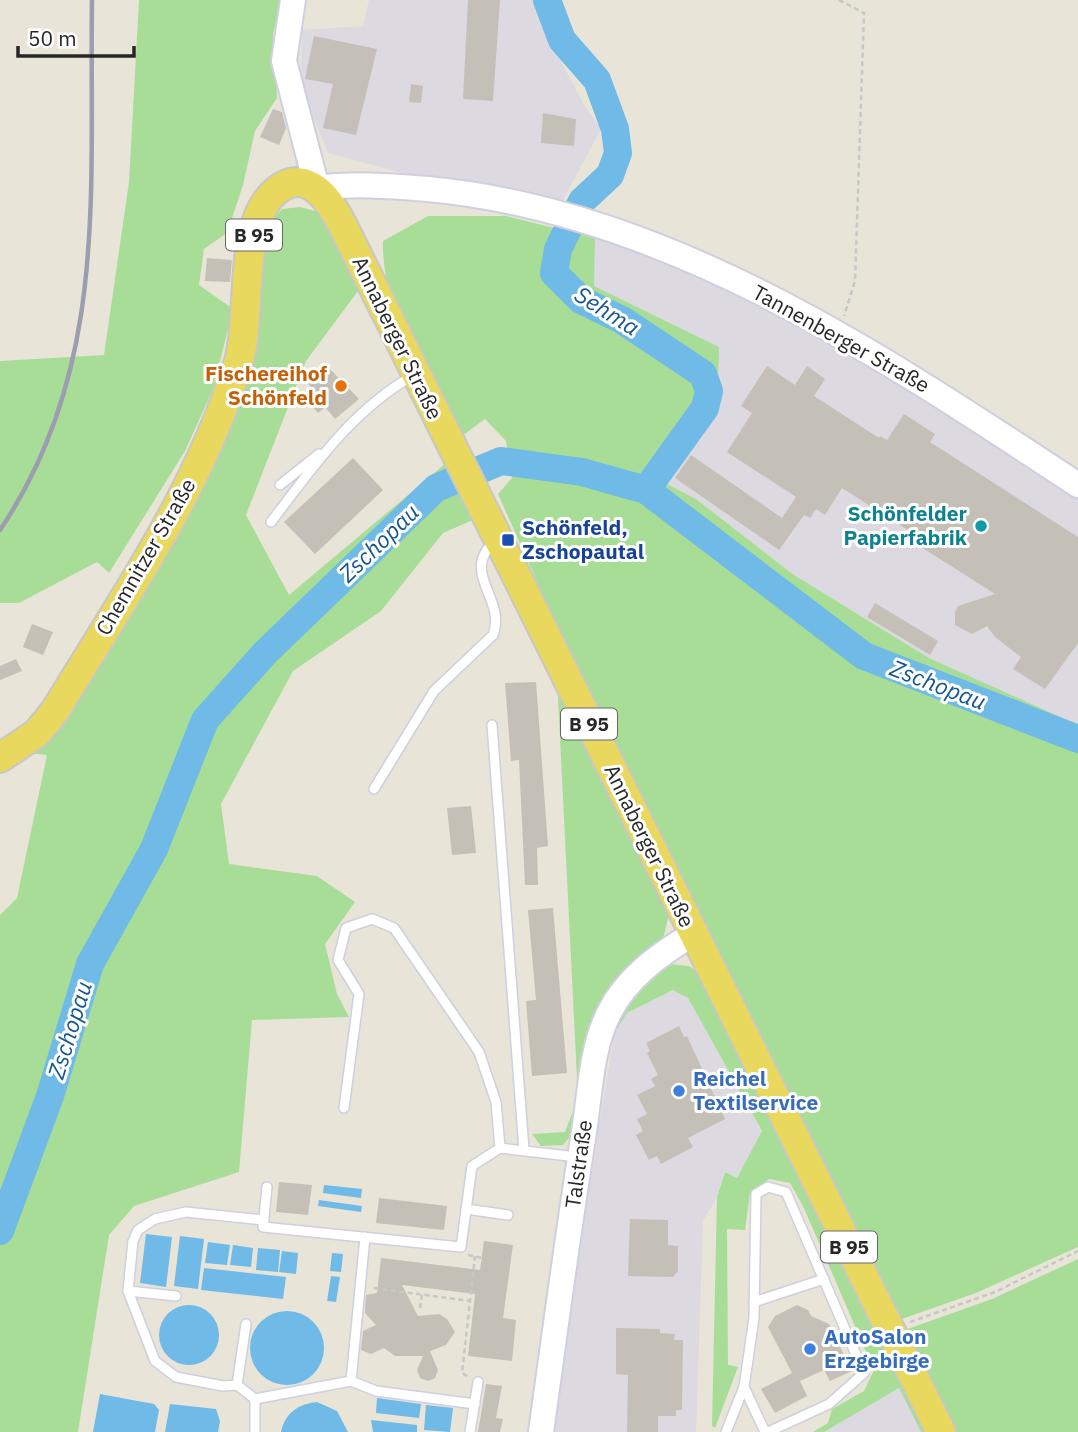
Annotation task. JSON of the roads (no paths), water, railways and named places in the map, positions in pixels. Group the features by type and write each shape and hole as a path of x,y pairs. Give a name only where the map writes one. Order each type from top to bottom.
{"main road":[{"path":"293,0 284,61 317,188"},
{"name":"Chemnitzer Straße","path":"0,758 37,733 55,710 187,492 206,453 240,361 253,239 259,215 279,188 294,184 317,188"},
{"name":"Tannenberger Straße","path":"317,188 372,184 463,192 499,197 589,221 695,263 838,334 907,372 1078,485"},
{"name":"Annaberger Straße","path":"317,188 334,210 941,1432"},
{"name":"Chemnitzer Straße","path":"0,739 21,724 37,706 161,502 200,426 243,327"},
{"name":"Talstraße","path":"541,1432 580,1158 597,1054 608,1014 627,985 645,968 693,934"}],"lane":[{"path":"280,485 331,444 378,396 415,374"},
{"path":"271,522 331,444"},
{"path":"374,789 434,691 493,635 496,614 481,568 491,527"},
{"path":"492,725 524,1150"},
{"path":"344,1108 359,994 338,960 346,928 372,919 394,928 479,1052 496,1102 500,1148"},
{"path":"267,1187 263,1227 461,1248 472,1166 500,1148 580,1158"},
{"path":"726,1432 744,1387 754,1302 756,1194 768,1188 786,1192 864,1373 829,1404 767,1432 744,1387"},
{"path":"466,1209 508,1215"},
{"path":"264,1220 186,1212 155,1219 138,1230 133,1241 128,1291 155,1361 176,1377 223,1386 237,1385 255,1399 351,1381 376,1391 475,1404"},
{"path":"351,1381 365,1237"},
{"path":"754,1302 824,1279"},
{"path":"128,1291 176,1296"},
{"path":"237,1385 246,1324"},
{"path":"470,1432 478,1382"},
{"path":"255,1399 255,1432"}],"water":[{"path":"324,1185 362,1189 361,1198 323,1193"},
{"path":"319,1200 362,1206 361,1212 318,1206"},
{"path":"146,1234 172,1237 166,1287 140,1283"},
{"path":"180,1236 204,1239 198,1289 174,1286"},
{"path":"208,1242 230,1245 227,1265 205,1263"},
{"path":"233,1245 253,1248 251,1267 230,1265"},
{"path":"258,1248 280,1250 278,1272 256,1270"},
{"path":"282,1251 298,1253 296,1274 279,1272"},
{"path":"332,1253 343,1254 341,1272 330,1271"},
{"path":"204,1268 286,1277 283,1299 201,1290"},
{"path":"331,1276 340,1277 336,1302 327,1301"},
{"path":"183,1305 195,1305 214,1318 219,1335 217,1347 206,1360 195,1365 183,1365 164,1352 159,1341 159,1329 172,1310"},
{"path":"287,1311 308,1317 318,1327 324,1348 318,1369 308,1379 287,1385 266,1379 256,1369 250,1348 256,1327 266,1317"},
{"path":"100,1394 154,1404 159,1410 155,1432 93,1432"},
{"path":"377,1398 421,1404 419,1418 376,1413"},
{"path":"317,1402 337,1411 348,1432 281,1432 293,1411"},
{"path":"170,1404 216,1409 220,1421 218,1432 165,1432"},
{"path":"426,1405 453,1408 450,1432 424,1430"},
{"path":"371,1420 417,1425 417,1432 373,1432"}],"waterway":[{"name":"Sehma","path":"547,0 562,40 597,80 615,129 618,153 610,175 582,201 558,249 554,273 581,300 622,320 703,374 709,391 705,408 646,490"},
{"name":"Zschopau","path":"0,1231 50,1096 90,964 154,849 205,720 265,653 436,488 501,461 582,472 646,490 864,656 1078,739"}],"railway":[{"path":"0,530 35,468 60,405 77,340 91,207 92,0"}],"place":[{"name":"Fischereihof Schönfeld","path":"341,386"},
{"name":"Schönfelder Papierfabrik","path":"981,526"},
{"name":"Schönfeld, Zschopautal","path":"508,540"},
{"name":"Reichel Textilservice","path":"679,1091"},
{"name":"AutoSalon Erzgebirge","path":"810,1349"}]}
